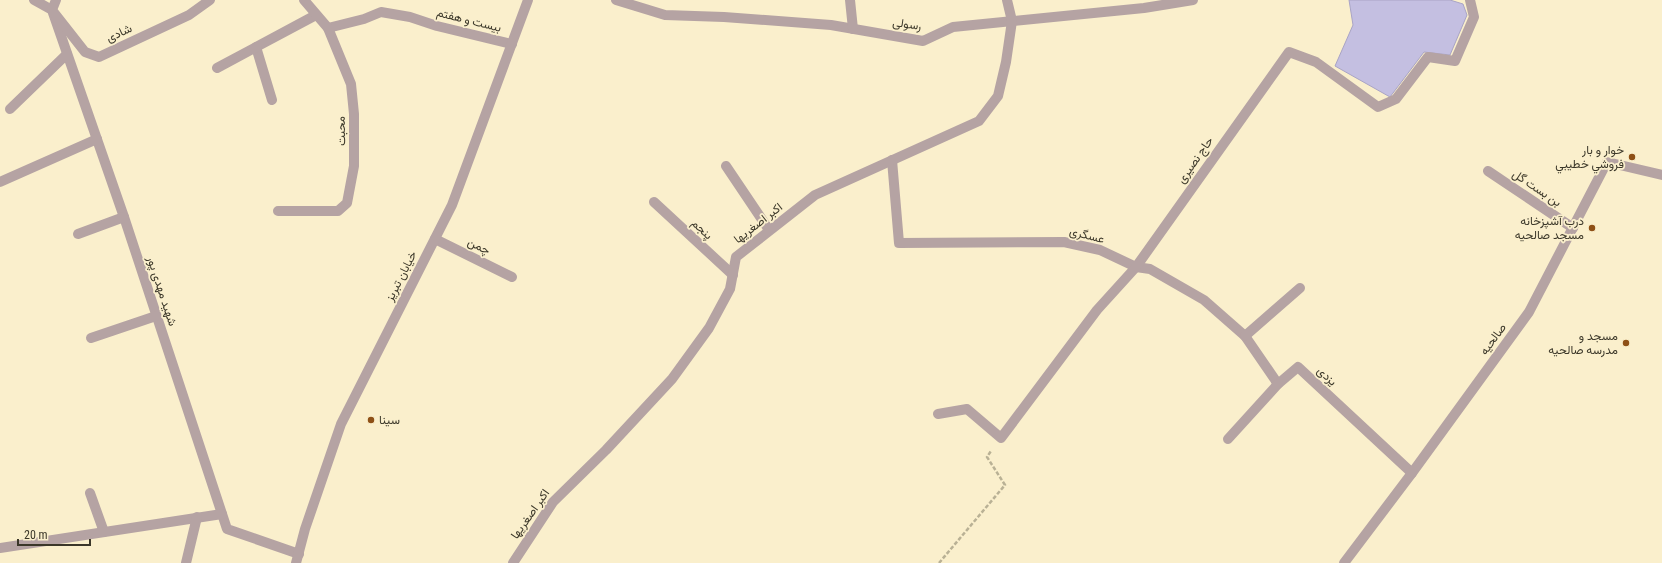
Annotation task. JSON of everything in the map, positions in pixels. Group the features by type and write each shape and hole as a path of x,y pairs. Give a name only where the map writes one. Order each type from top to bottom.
{"street":[{"path":"34,0 52,10 56,0"},
{"name":"شادی","path":"52,10 85,52 99,57 189,15 210,0"},
{"name":"محبت","path":"278,211 338,211 347,202 354,166 352,99 350,84 328,28 304,0"},
{"name":"خیابان تبریز","path":"297,558 341,424 452,205 528,0"},
{"name":"رسولی","path":"616,0 666,15 724,17 831,25 923,41 953,27 1193,0"},
{"path":"850,0 853,29"},
{"path":"1007,0 1012,21"},
{"name":"حاج نصیری","path":"1001,438 1098,310 1136,267 1289,52 1316,62 1378,107 1396,99 1428,57 1455,61 1474,17 1470,0"},
{"name":"شهید مهدی پور","path":"52,10 124,217 227,529 297,558"},
{"name":"بیست و هفتم","path":"328,28 348,24 382,12 410,17 437,26 512,44"},
{"path":"217,68 316,15"},
{"name":"اکبر اصغریها","path":"513,563 553,502 606,450 672,379 709,328 730,289 736,258 769,230 815,195 980,120 998,96 1006,62 1012,21"},
{"path":"256,47 272,100"},
{"path":"10,109 68,54"},
{"path":"0,182 97,139"},
{"name":"عسگری","path":"892,160 899,243 1064,242 1100,250 1136,267 1150,269 1204,300 1245,336 1278,384"},
{"name":"صالحیه","path":"1344,563 1412,473 1529,312 1607,162 1662,175"},
{"path":"726,166 769,230"},
{"name":"بن بست گل","path":"1488,171 1573,228"},
{"name":"پنجم","path":"654,202 732,275"},
{"path":"78,234 124,217"},
{"name":"چمن","path":"435,239 512,277"},
{"path":"1245,336 1300,288"},
{"path":"91,338 156,316"},
{"name":"یزدی","path":"1228,439 1278,384 1298,367 1412,473"},
{"path":"938,414 967,409 1001,438"},
{"path":"90,493 104,532"},
{"path":"0,548 222,514"},
{"path":"186,563 197,517"}],"path":[{"path":"938,563 1005,485 987,457 1001,438"}],"building":[{"path":"1349,0 1450,0 1463,4 1467,15 1450,55 1424,52 1390,97 1335,66 1353,25"}],"place":[{"name":"خوار و بار فروشي خطيبي","path":"1632,157"},
{"name":"درب آشپزخانه مسجد صالحيه","path":"1592,228"},
{"name":"مسجد و مدرسه صالحیه","path":"1626,343"},
{"name":"سینا","path":"371,420"}]}
